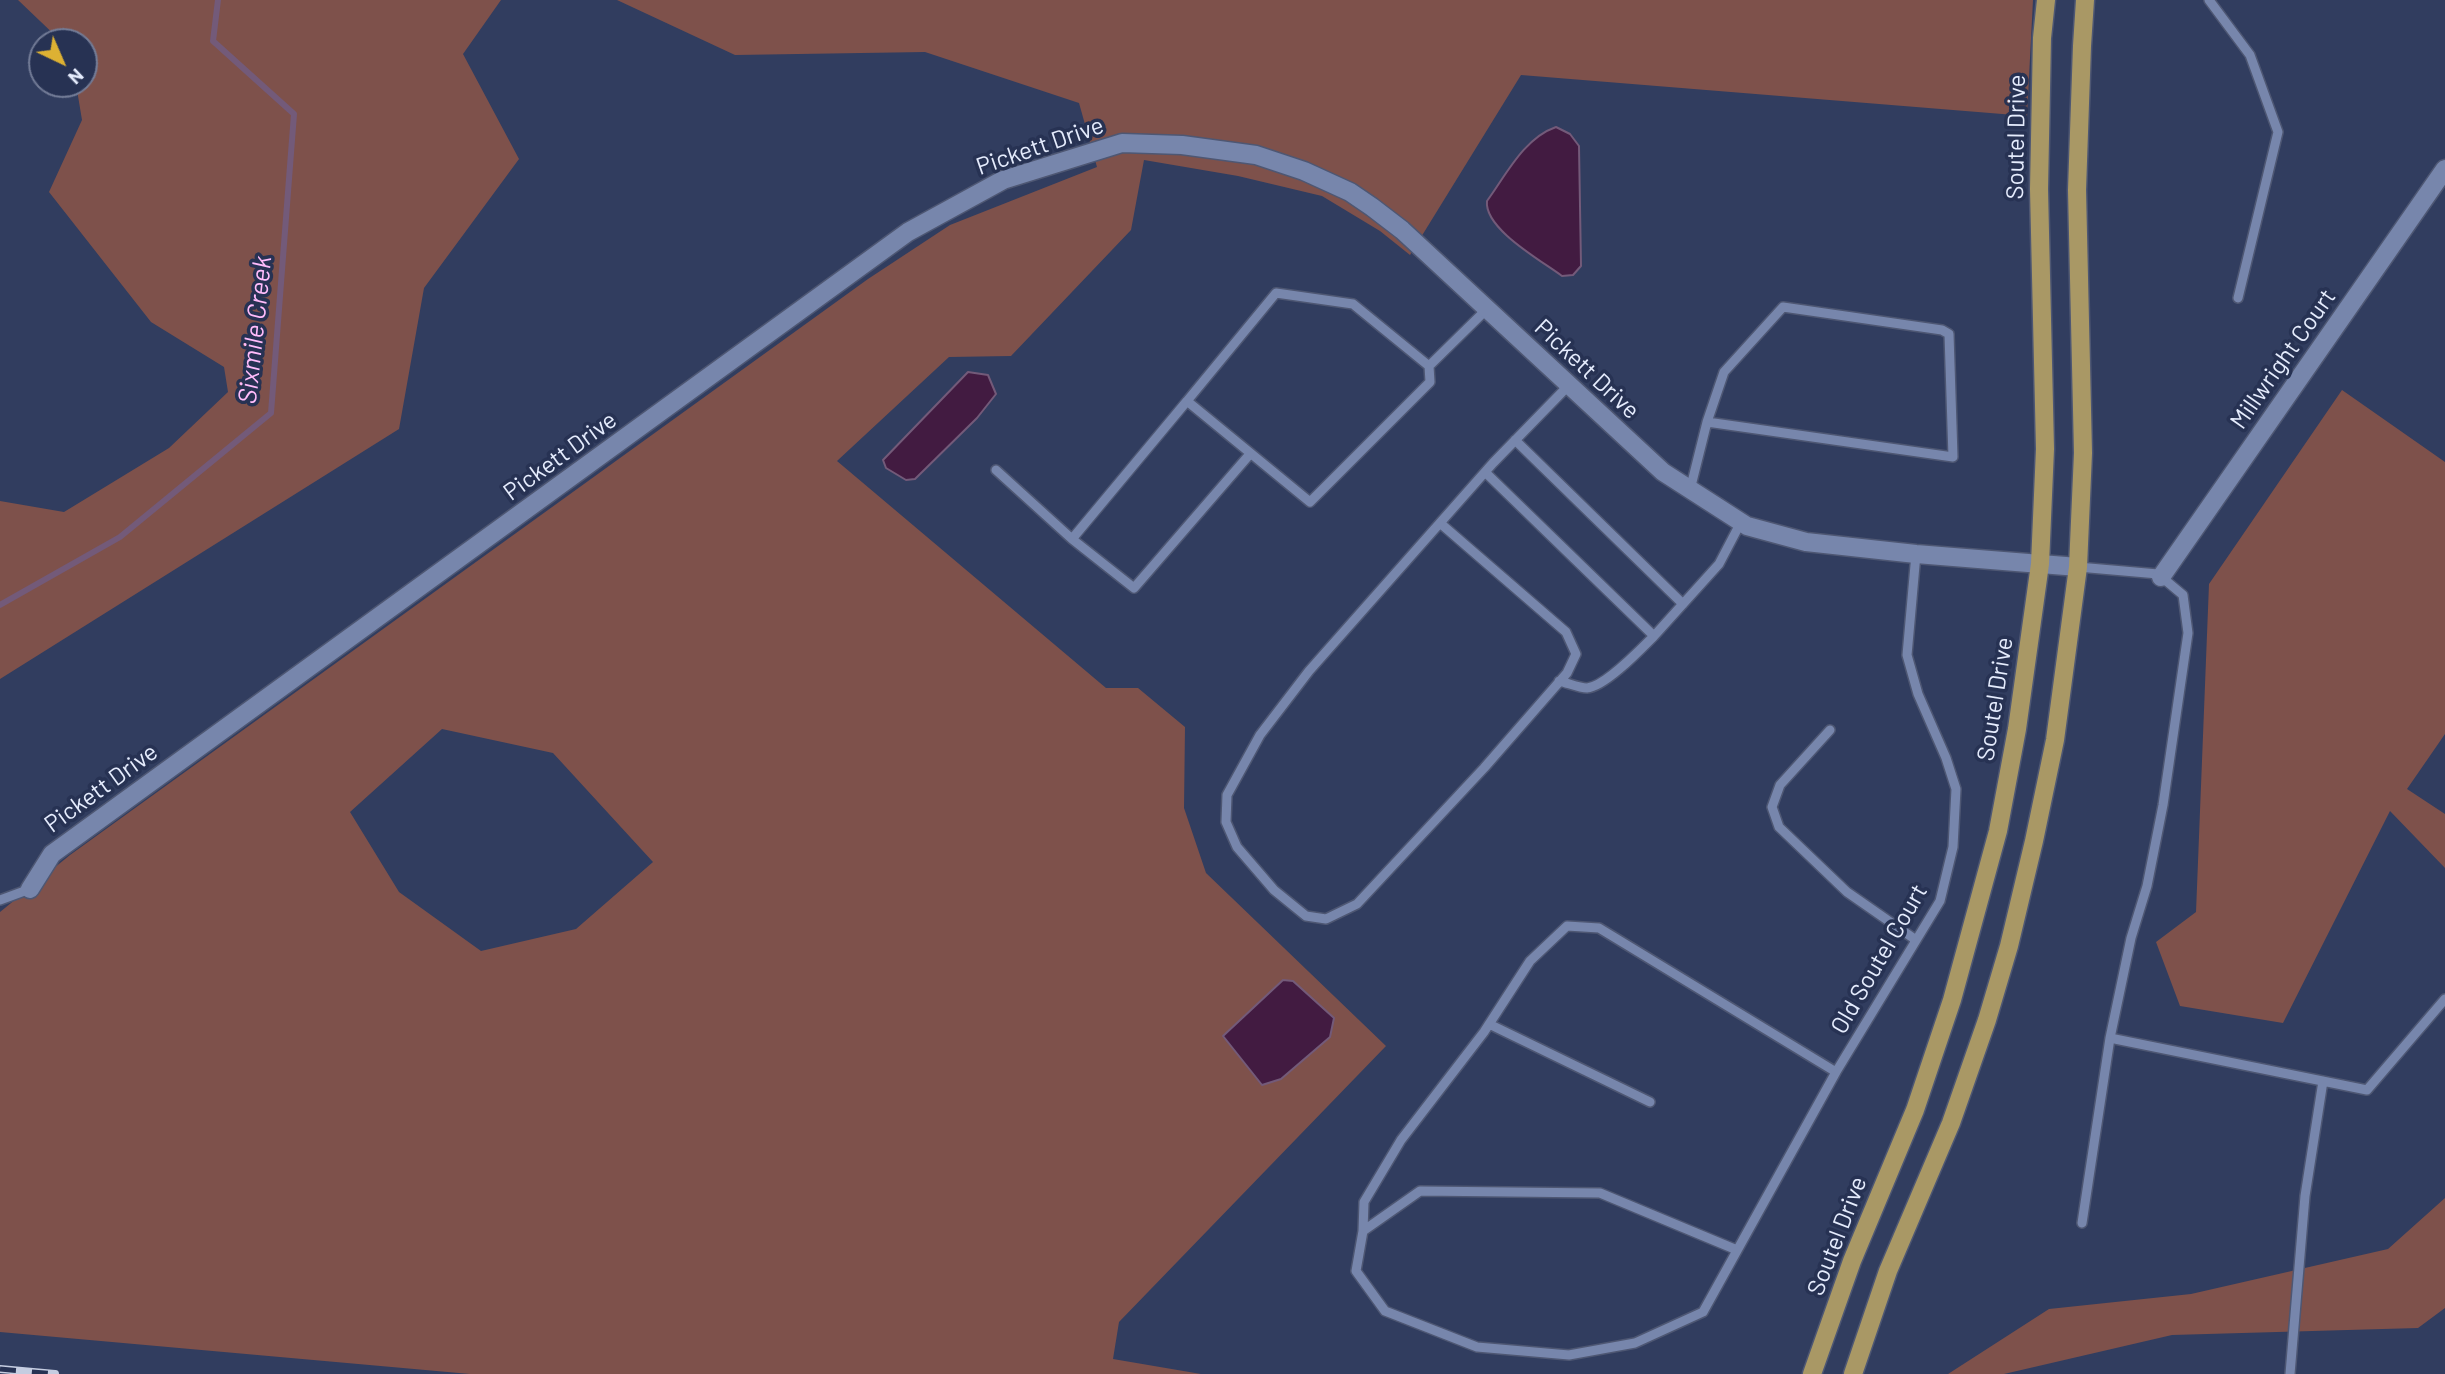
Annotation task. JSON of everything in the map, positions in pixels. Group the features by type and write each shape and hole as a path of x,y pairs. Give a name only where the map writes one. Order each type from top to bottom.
{"main road":[{"name":"Soutel Drive","path":"1812,1374 1852,1261 1915,1110 1952,1000 1998,831 2017,729 2040,564 2045,449 2039,189 2042,38 2046,0"},
{"path":"1853,1374 1888,1271 1955,1111 1987,1020 2009,946 2055,740 2078,567 2083,453 2077,190 2085,0"}],"street":[{"name":"Pickett Drive","path":"30,889 52,854 908,232 1003,180 1122,143 1182,145 1256,155 1304,171 1350,192 1402,230 1663,472 1747,526 1805,542 2078,567"},
{"name":"Millwright Court","path":"2161,577 2445,169"}],"lane":[{"path":"2208,0 2250,55 2278,132 2238,298"},
{"path":"1072,539 1276,293 1353,304 1429,366 1430,382 1310,502 1187,401"},
{"path":"1690,489 1707,422 1724,372 1783,307 1942,330 1950,334 1952,457 1707,422"},
{"path":"1429,366 1487,309"},
{"path":"1440,523 1566,632 1576,654 1567,673 1484,768 1357,904 1326,919 1306,916 1274,890 1237,847 1226,822 1227,795 1260,735 1309,671 1485,471 1569,385"},
{"path":"1515,440 1683,604"},
{"path":"996,470 1072,539 1134,588 1250,454"},
{"path":"1485,471 1654,636"},
{"path":"1559,681 1588,688 1631,660 1719,564 1741,522"},
{"name":"Old Soutel Court","path":"1489,1024 1530,961 1567,926 1600,928 1836,1072 1940,901 1953,847 1956,789 1946,758 1918,694 1907,655 1916,554"},
{"path":"2078,567 2158,574 2183,595 2188,633 2163,805 2147,886 2131,938 2110,1038 2082,1223"},
{"path":"1830,730 1780,785 1772,807 1779,828 1847,892 1916,940"},
{"path":"0,900 30,889"},
{"path":"2110,1038 2367,1090 2445,999"},
{"path":"1650,1102 1489,1024 1401,1140 1364,1202 1363,1231 1356,1271 1385,1311 1478,1347 1569,1355 1635,1343 1703,1312 1836,1072"},
{"path":"2290,1374 2305,1196 2323,1081"},
{"path":"1363,1231 1420,1191 1600,1193 1737,1250"}],"shaded area":[{"path":"18,0 501,0 463,54 519,159 424,288 399,429 0,679 0,501 64,512 169,448 228,392 224,367 151,322 49,192 82,120 78,98 98,98 98,28 47,28"},
{"path":"617,0 2033,0 2027,116 1521,75 1410,255 1380,231 1322,196 1238,176 1144,160 1131,230 1011,356 949,357 837,461 1106,688 1138,688 1185,727 1184,808 1206,873 1386,1046 1119,1322 1113,1359 1201,1374 470,1374 0,1332 0,912 70,855 868,279 950,225 1097,167 1079,103 925,52 735,55","holes":["442,729 553,753 653,862 576,929 481,951 399,892 350,812"]},
{"path":"1556,127 1570,134 1579,146 1581,266 1573,275 1562,276 1504,233 1489,212 1487,201 1525,148"},
{"path":"968,372 988,375 996,394 977,418 915,479 906,480 886,468 883,460"},
{"path":"2342,390 2445,462 2445,734 2407,789 2445,814 2445,868 2390,811 2283,1023 2180,1006 2156,942 2196,912 2209,584"},
{"path":"1283,980 1293,981 1334,1018 1330,1037 1281,1079 1262,1085 1223,1036"},
{"path":"2445,1198 2445,1308 2418,1328 2172,1335 2004,1374 1948,1374 2049,1309 2191,1294 2388,1249"}],"waterway":[{"name":"Sixmile Creek","path":"0,605 120,537 271,413 294,114 213,41 218,0"}],"railway":[{"path":"0,1369 55,1374"}]}
